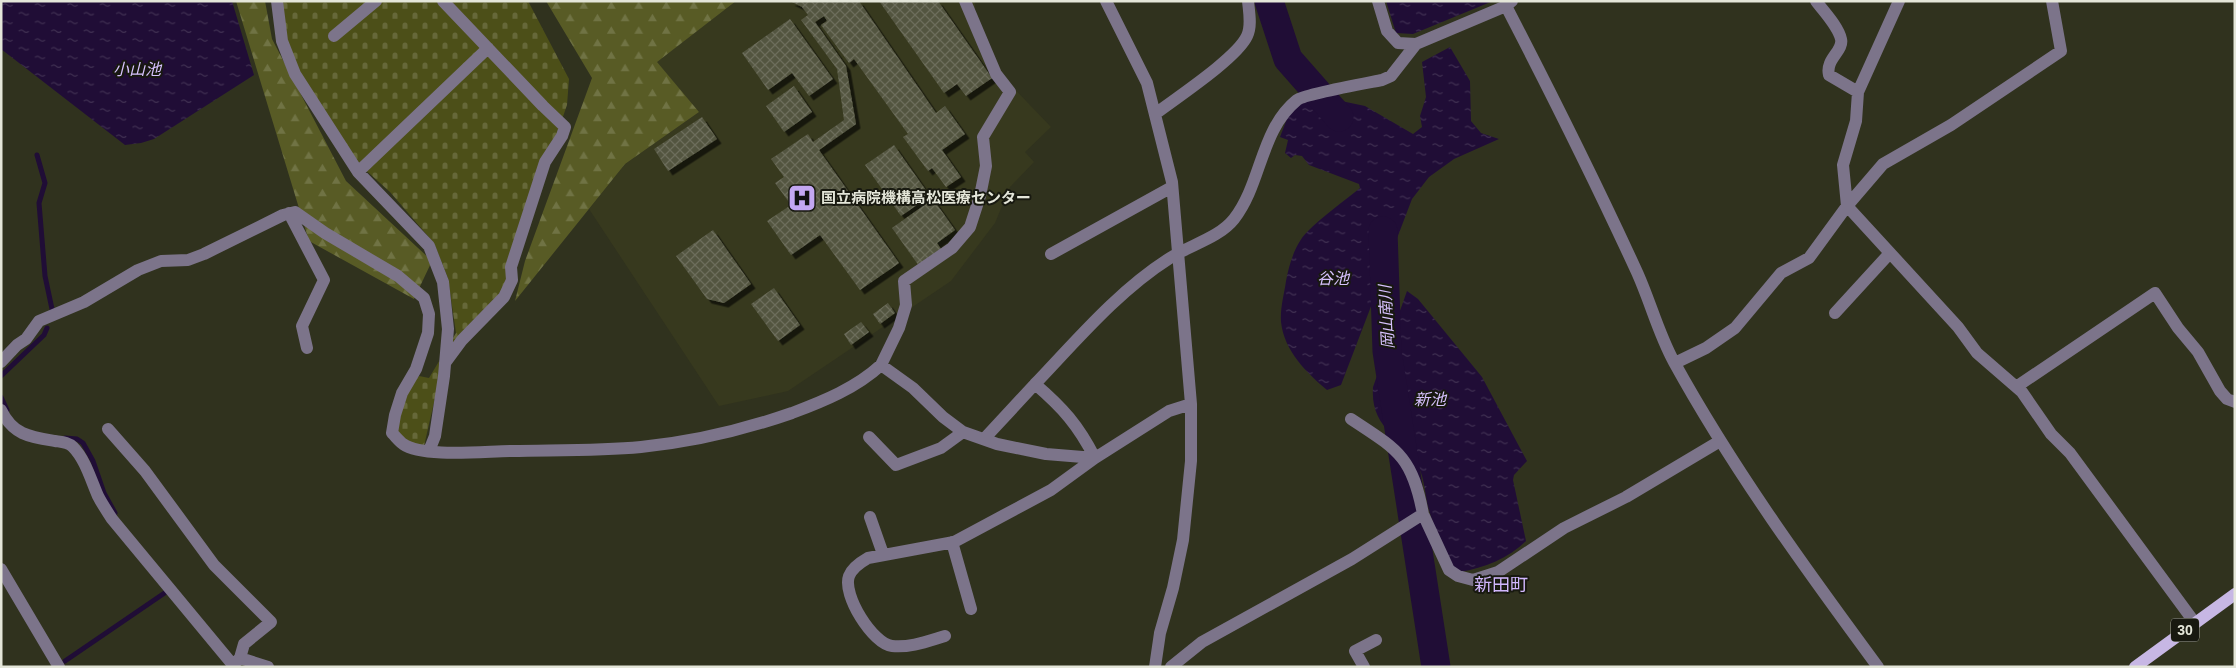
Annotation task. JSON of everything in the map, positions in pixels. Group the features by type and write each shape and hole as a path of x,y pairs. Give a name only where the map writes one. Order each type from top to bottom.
{"main road":[{"name":"30","path":"2135,667 2235,594"}],"street":[{"path":"277,1 282,41 295,74 358,172 428,246 443,282 448,329 435,436 429,451"},
{"path":"334,36 376,1"},
{"path":"443,1 565,127 562,136 545,162 512,267 512,280 504,297 462,340 445,362"},
{"path":"1,362 17,345 26,339 39,322 84,302 138,270 161,261 188,260 289,213 295,212 325,233 398,276 424,298 429,314 428,333 416,369 402,393 392,433 404,444 417,450 568,450 641,447 698,439 764,423 820,403 866,380 881,365 899,328 906,305 904,280 952,248 970,227 980,196 986,166 983,136 1010,92 996,74 965,1"},
{"path":"1106,1 1147,83 1172,187 1191,404 1191,461 1183,540 1174,588 1160,633 1155,667"},
{"path":"1155,114 1231,56 1247,36 1250,19 1248,1"},
{"path":"1378,1 1387,31 1398,43 1416,44 1508,3 1638,272 1675,364 1720,441 1813,579 1878,667"},
{"path":"1816,1 1841,37 1841,44 1830,60 1829,75 1858,92"},
{"path":"1899,1 1858,92 1856,121 1843,165 1847,206 1958,327 1977,354 2022,392 2051,434 2070,453 2195,623"},
{"path":"1675,364 1706,348 1735,328 1781,273 1809,258 1847,206 1882,164 1951,125 2061,51 2052,1"},
{"path":"984,439 1095,321 1120,298 1171,257 1216,234 1233,220 1246,201 1270,138 1285,111 1300,98 1382,80 1391,76 1416,44"},
{"path":"358,172 488,48"},
{"path":"1051,254 1172,187"},
{"path":"289,213 324,280 302,326 307,348"},
{"path":"1835,313 1890,253"},
{"path":"2016,387 2155,293 2178,328 2198,352 2220,391 2227,399 2235,402"},
{"path":"881,365 913,388 942,417 963,432 997,444 1046,454 1095,458"},
{"path":"1035,384 1062,406 1086,440 1095,458"},
{"path":"945,636 917,644 892,646 880,642 855,608 848,591 849,576 858,564 868,558 952,542 990,524 1051,490 1095,458 1169,411 1191,404"},
{"path":"1,410 7,422 19,432 32,437 67,442 74,447 91,478 98,497 112,519 235,663 268,667"},
{"path":"1351,419 1393,447 1412,471 1418,485 1423,514 1449,570 1458,576 1473,580 1498,572 1564,528 1626,496 1720,441"},
{"path":"108,429 145,472 214,565 271,622 244,644 235,663"},
{"path":"869,437 896,465 941,448 963,432"},
{"path":"1171,667 1202,642 1352,559 1423,514"},
{"path":"870,517 883,554"},
{"path":"952,542 971,609"},
{"path":"1,569 59,667"},
{"path":"1364,667 1355,651 1376,640"}],"shaded area":[{"name":"国立病院機構高松医療センター","path":"736,1 975,1 975,12 1005,79 1051,127 1025,152 1034,162 1010,187 995,223 951,281 788,391 719,406 589,209 625,164 699,112 656,62"}],"green space":[{"path":"236,1 265,1 272,39 346,181 432,261 414,299 309,241"},
{"path":"283,1 528,1 569,79 567,105 501,294 460,335 438,385 424,446 409,443 395,430 403,395 419,376 429,378 456,333 448,278 434,243 390,192 360,165 298,73 284,42"},
{"path":"546,1 736,1 657,62 699,112 625,164 515,301 525,261 592,78"}],"water":[{"name":"小山池","path":"1,1 232,1 254,75 154,139 125,145 1,49"},
{"path":"1386,1 1493,1 1413,34 1396,33"},
{"name":"谷池","path":"1450,47 1470,81 1471,121 1481,133 1499,139 1454,159 1429,177 1412,199 1341,385 1327,390 1304,369 1292,352 1283,333 1281,322 1282,302 1291,262 1303,237 1320,220 1360,188 1359,184 1309,165 1302,156 1295,155 1291,158 1285,153 1288,140 1280,137 1288,116 1303,102 1332,99 1365,106 1413,134 1422,127 1420,116 1426,97 1422,62"},
{"name":"新池","path":"1407,291 1418,299 1482,377 1527,461 1514,475 1513,480 1526,541 1504,557 1487,565 1460,572 1453,567 1431,517 1423,478 1419,468 1412,457 1382,423 1373,401 1373,387"}],"building":[{"path":"790,1 859,1 936,113 945,106 965,134 942,150 961,177 946,187 932,168 928,171 903,137 908,134 854,59 849,63 821,25 827,21 824,16 815,22 846,66 856,124 819,150 899,263 860,290 820,235 791,255 767,221 791,205 775,183 784,177 771,159 808,134 813,142 844,120 837,69 801,20 808,15 802,7"},
{"path":"879,1 938,1 992,78 966,96 957,84 944,93"},
{"path":"790,19 833,79 809,96 792,73 768,90 742,53"},
{"path":"794,86 812,112 784,132 766,106"},
{"path":"702,117 717,139 668,171 654,149"},
{"path":"894,145 930,196 901,216 865,165"},
{"path":"933,199 955,230 937,243 941,249 919,266 892,228"},
{"path":"713,230 751,284 724,303 707,299 676,256"},
{"path":"774,288 800,325 778,341 751,304"},
{"path":"888,303 895,313 880,324 873,314"},
{"path":"861,322 869,332 851,345 844,334"}],"waterway":[{"name":"岡山南川","path":"1269,1 1288,59 1339,117"},
{"path":"37,155 45,183 39,203 45,276 52,309"},
{"name":"岡山南川","path":"1383,231 1387,351 1436,667"},
{"path":"1,376 44,335 47,328"},
{"path":"1,397 7,410"},
{"path":"65,438 77,439 83,443 93,461 104,493 115,513"},
{"path":"65,661 166,592"}],"place":[{"name":"国立病院機構高松医療センター","path":"802,198"}],"district":[{"name":"新田町","path":"1501,585"}]}
